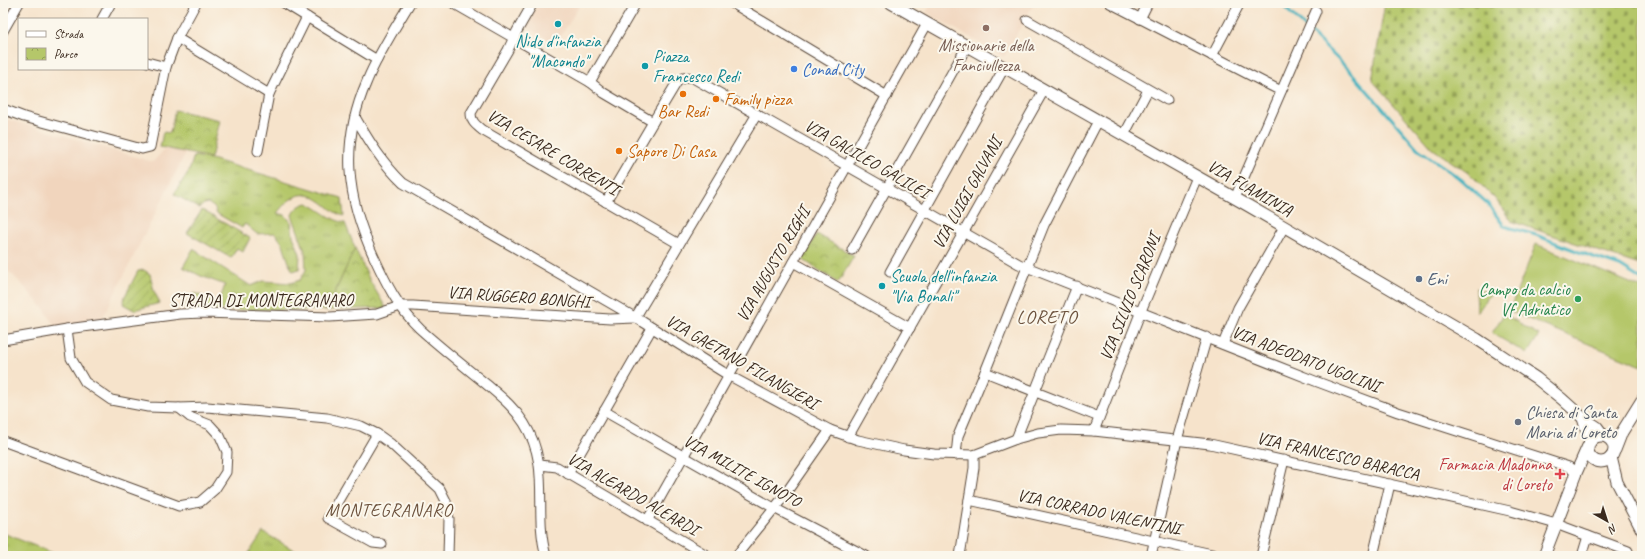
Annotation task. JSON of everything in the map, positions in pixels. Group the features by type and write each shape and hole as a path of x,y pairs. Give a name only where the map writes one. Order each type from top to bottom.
{"street":[{"path":"3,31 15,18 19,3"},
{"path":"103,18 111,3"},
{"path":"3,109 24,117 142,150 150,147 166,66 177,38 196,3"},
{"path":"284,3 377,60"},
{"path":"410,3 366,81 355,117 348,167 352,193 359,220 369,247 391,292 400,306 420,329 513,409 524,422 532,437 540,465 542,542 546,556"},
{"path":"453,3 590,82 604,93 653,122 606,202"},
{"name":"VIA CESARE CORRENTI","path":"533,3 471,113 471,118 474,124 679,244"},
{"path":"590,82 636,3"},
{"path":"732,3 886,96"},
{"name":"VIA FLAMINIA","path":"891,3 1235,198 1477,339 1536,378 1562,399 1582,418 1596,426 1604,436"},
{"path":"1110,3 1281,92"},
{"path":"1140,19 1148,3"},
{"path":"1212,56 1240,3"},
{"path":"1235,198 1316,11"},
{"path":"258,151 269,94 307,17"},
{"path":"1027,20 1167,100"},
{"name":"VIA AUGUSTO RIGHI","path":"647,521 682,456 927,24"},
{"path":"177,38 269,94"},
{"path":"852,250 967,46"},
{"path":"148,62 166,66"},
{"path":"890,272 1004,68"},
{"name":"VIA GALILEO GALILEI","path":"653,122 677,82 682,78 693,78 963,233 1026,267"},
{"name":"VIA LUIGI GALVANI","path":"848,437 1044,90"},
{"path":"1124,135 1148,90"},
{"path":"635,318 757,114"},
{"name":"VIA GAETANO FILANGIERI","path":"355,117 378,155 391,172 403,183 652,328 728,375 830,430 848,437 904,450 956,455 974,455 1016,439 1038,433 1061,430 1094,430 1177,440"},
{"path":"956,455 958,436 1026,267 1044,225 1098,121"},
{"name":"VIA SILVIO SCARONI","path":"1094,430 1141,311 1197,177"},
{"path":"1223,344 1238,308 1284,227"},
{"path":"793,262 910,328"},
{"name":"VIA ADEODATO UGOLINI","path":"1026,267 1141,311 1315,381 1398,412 1569,467 1576,473"},
{"path":"1016,439 1077,286"},
{"name":"VIA RUGGERO BONGHI","path":"400,306 610,319 635,318"},
{"name":"STRADA DI MONTEGRANARO","path":"3,340 67,329 180,314 203,313 330,316 377,314 400,306"},
{"path":"568,474 652,328"},
{"path":"67,329 71,358 85,382 112,400 148,406 179,408 207,407 327,418 361,426 377,434 392,444 440,489 446,501 449,519 448,556"},
{"path":"1151,556 1177,440 1207,338"},
{"path":"985,372 1099,417"},
{"path":"1589,444 1590,455 1596,461 1604,462 1613,454 1622,432 1642,400"},
{"path":"3,441 179,506 200,502 215,489 226,472 227,452 220,436 210,425 190,417 179,408"},
{"name":"VIA MILITE IGNOTO","path":"604,411 774,508 866,556"},
{"name":"VIA FLAMINIA","path":"1582,418 1589,444"},
{"path":"736,556 774,508 830,430"},
{"path":"1544,556 1576,473 1589,444 1593,438 1622,432"},
{"path":"377,434 328,518 373,543 382,544"},
{"path":"1604,436 1612,441 1617,482 1642,530"},
{"name":"VIA FRANCESCO BARACCA","path":"1177,440 1210,444 1510,511 1556,524 1628,551"},
{"path":"960,556 974,468 974,455"},
{"path":"1261,556 1284,460"},
{"name":"VIA ALEARDO ALEARDI","path":"540,465 556,468 568,474 708,556"},
{"path":"1373,556 1390,484"},
{"name":"VIA CORRADO VALENTINI","path":"969,500 1221,556"},
{"path":"1582,556 1588,536"}],"shaded area":[{"name":"Nido d'infanzia \"Macondo\"","path":"538,3 581,3 556,44 525,26"},
{"name":"Missionarie della Fanciullezza","path":"932,3 1034,3 1004,57 926,12"},
{"path":"3,118 153,162 166,148 186,152 103,317 56,329 45,310 3,266"}],"green space":[{"path":"1385,3 1642,3 1642,266 1511,221 1496,200 1471,175 1433,149 1372,80"},
{"path":"175,110 220,120 211,158 160,147 163,132 170,133"},
{"path":"194,156 211,159 342,198 344,216 334,212 312,196 300,195 294,197 283,206 277,213 285,215 291,222 293,236 300,254 299,269 293,271 283,244 275,233 257,234 245,224 242,228 216,213 215,208 208,203 199,208 174,194 189,171"},
{"path":"307,203 330,217 345,223 355,248 327,310 185,310 185,306 194,293 219,302 225,285 183,267 193,249 251,286 263,281 291,283 300,280 306,270 305,251 292,215 298,207"},
{"path":"202,210 250,238 243,252 237,248 231,258 187,233"},
{"path":"817,234 854,256 838,283 802,259"},
{"name":"Campo da calcio Vf Adriatico","path":"1536,244 1642,288 1642,366 1509,311"},
{"path":"355,248 370,281 386,308 327,310"},
{"path":"144,270 150,274 154,291 160,303 134,310 123,304 125,296 138,271"},
{"path":"1476,288 1491,293 1477,313"},
{"path":"1504,314 1539,335 1527,354 1492,333"},
{"path":"263,532 304,556 247,556"},
{"path":"3,533 60,556 3,556"}],"waterway":[{"path":"1280,3 1351,72 1418,149 1462,180 1488,204 1504,226 1536,235 1620,266 1642,280"}],"place":[{"name":"Nido d'infanzia \"Macondo\"","path":"558,24"},
{"name":"Missionarie della Fanciullezza","path":"986,28"},
{"name":"Piazza Francesco Redi","path":"645,66"},
{"name":"Conad City","path":"794,69"},
{"name":"Bar Redi","path":"683,94"},
{"name":"Family pizza","path":"716,99"},
{"name":"Sapore Di Casa","path":"619,151"},
{"name":"Eni","path":"1419,279"},
{"name":"Scuola dell'infanzia \"Via Bonali\"","path":"882,286"},
{"name":"Campo da calcio Vf Adriatico","path":"1578,299"},
{"name":"Chiesa di Santa Maria di Loreto","path":"1518,422"},
{"name":"Farmacia Madonna di Loreto","path":"1560,474"}],"district":[{"name":"LORETO","path":"1047,317"},
{"name":"MONTEGRANARO","path":"389,510"}]}
